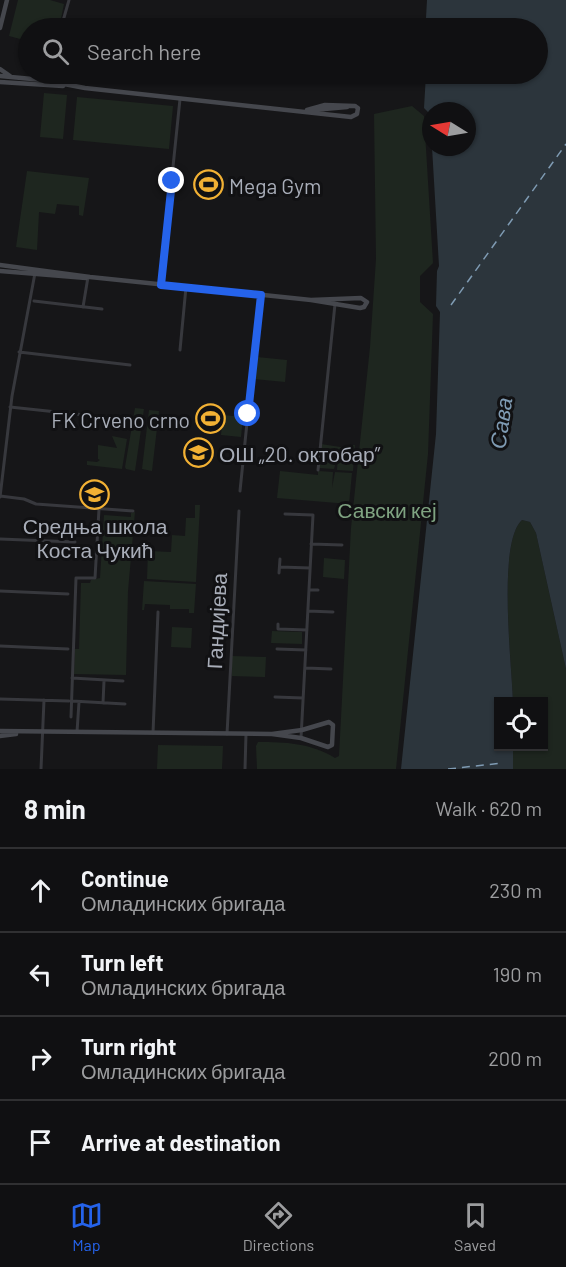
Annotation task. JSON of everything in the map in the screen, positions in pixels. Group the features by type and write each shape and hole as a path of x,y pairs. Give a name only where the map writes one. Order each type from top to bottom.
{"street":[{"path":"0,28 7,0"},
{"path":"64,18 69,0"},
{"path":"0,69 15,78"},
{"path":"0,76 18,78"},
{"path":"0,84 18,84"},
{"path":"19,84 73,86"},
{"path":"63,84 354,116 358,111 355,106 307,110"},
{"path":"161,285 181,97"},
{"path":"0,265 88,277 335,302 360,308 367,302 361,298 335,302"},
{"path":"37,269 19,352 0,497 24,499 33,504 133,511"},
{"path":"0,271 81,279 88,277"},
{"path":"83,307 88,277"},
{"path":"180,350 186,287"},
{"path":"240,491 261,295"},
{"path":"34,302 102,309"},
{"path":"318,470 335,302"},
{"path":"19,352 130,365"},
{"path":"10,408 122,419"},
{"path":"71,717 76,578 95,578 99,509"},
{"name":"Гандијева","path":"227,734 239,511"},
{"path":"285,514 313,515 302,738"},
{"path":"0,539 75,542"},
{"path":"311,544 342,545"},
{"path":"279,573 280,559"},
{"path":"280,567 310,568"},
{"path":"309,590 318,590"},
{"path":"0,591 68,594"},
{"path":"308,611 333,612"},
{"path":"153,733 158,612"},
{"path":"278,624 278,629 307,630"},
{"path":"0,646 68,649"},
{"path":"277,650 306,650"},
{"path":"305,668 331,669"},
{"path":"72,678 123,681"},
{"path":"104,680 104,703"},
{"path":"275,697 303,698"},
{"path":"0,699 125,704"},
{"path":"41,769 44,700"},
{"path":"77,732 79,702"},
{"path":"0,734 77,732 272,734 302,730 329,722 333,725 333,741 328,747 302,738 272,734"},
{"path":"244,769 246,734"}],"green space":[{"path":"18,0 50,0 64,4 61,18 18,18 18,38 9,36"},
{"path":"44,93 67,95 63,139 40,137"},
{"path":"77,97 173,106 169,149 73,140"},
{"name":"Савски кеј","path":"412,106 422,114 422,156 426,156 433,263 420,276 420,302 433,314 428,454 396,769 257,769 256,746 258,742 298,744 317,749 335,758 339,756 351,528 370,347 376,259 374,114"},
{"path":"27,171 89,178 83,216 79,215 79,206 57,204 55,214 39,212 37,250 16,247"},
{"path":"257,357 287,360 285,382 254,379"},
{"path":"135,408 144,409 135,471 125,467"},
{"path":"149,410 159,411 152,471 142,469"},
{"path":"223,415 243,417 241,437 221,435"},
{"path":"112,436 127,439 122,469 87,465 87,461 100,460 98,459 98,445 117,448"},
{"path":"321,444 347,448 348,445 355,445 353,471 337,470 338,454 334,469 319,468"},
{"path":"280,471 318,475 318,471 333,472 332,488 335,472 352,473 349,504 277,498"},
{"path":"195,505 200,505 196,582 147,579 148,551 171,552 172,535 185,536 186,518 195,518"},
{"path":"135,512 128,591 126,675 74,674 75,649 79,649 81,583 90,583 91,580 100,578 104,515 131,517 131,513"},
{"path":"522,520 530,522 536,533 566,669 566,769 513,769 513,751 548,751 548,697 513,697 508,578 514,533"},
{"path":"324,558 345,560 344,579 323,577"},
{"path":"144,581 196,584 194,613 189,613 189,609 170,609 170,605 145,604 142,610"},
{"path":"172,627 192,628 191,648 171,647"},
{"path":"272,631 302,632 302,644 271,643"},
{"path":"232,656 266,657 265,677 232,676"},
{"path":"158,745 223,746 222,769 157,769"}],"water":[{"name":"Сава","path":"427,0 566,0 566,669 536,533 530,522 522,520 514,533 508,578 513,697 494,697 494,751 513,751 513,769 401,769 436,434 440,312 436,306 439,266 433,156 476,156 476,102 424,102 425,84 548,84 548,18 426,18"}],"ferry route":[{"path":"451,305 566,144"},
{"path":"448,769 503,763"}],"place":[{"name":"Mega Gym","path":"208,185"},
{"name":"FK Crveno crno","path":"211,419"},
{"name":"ОШ „20. октобар”","path":"198,453"},
{"name":"Средња школа Коста Чукић","path":"95,494"}],"route":[{"path":"172,181 161,285 261,295 248,414"}]}
